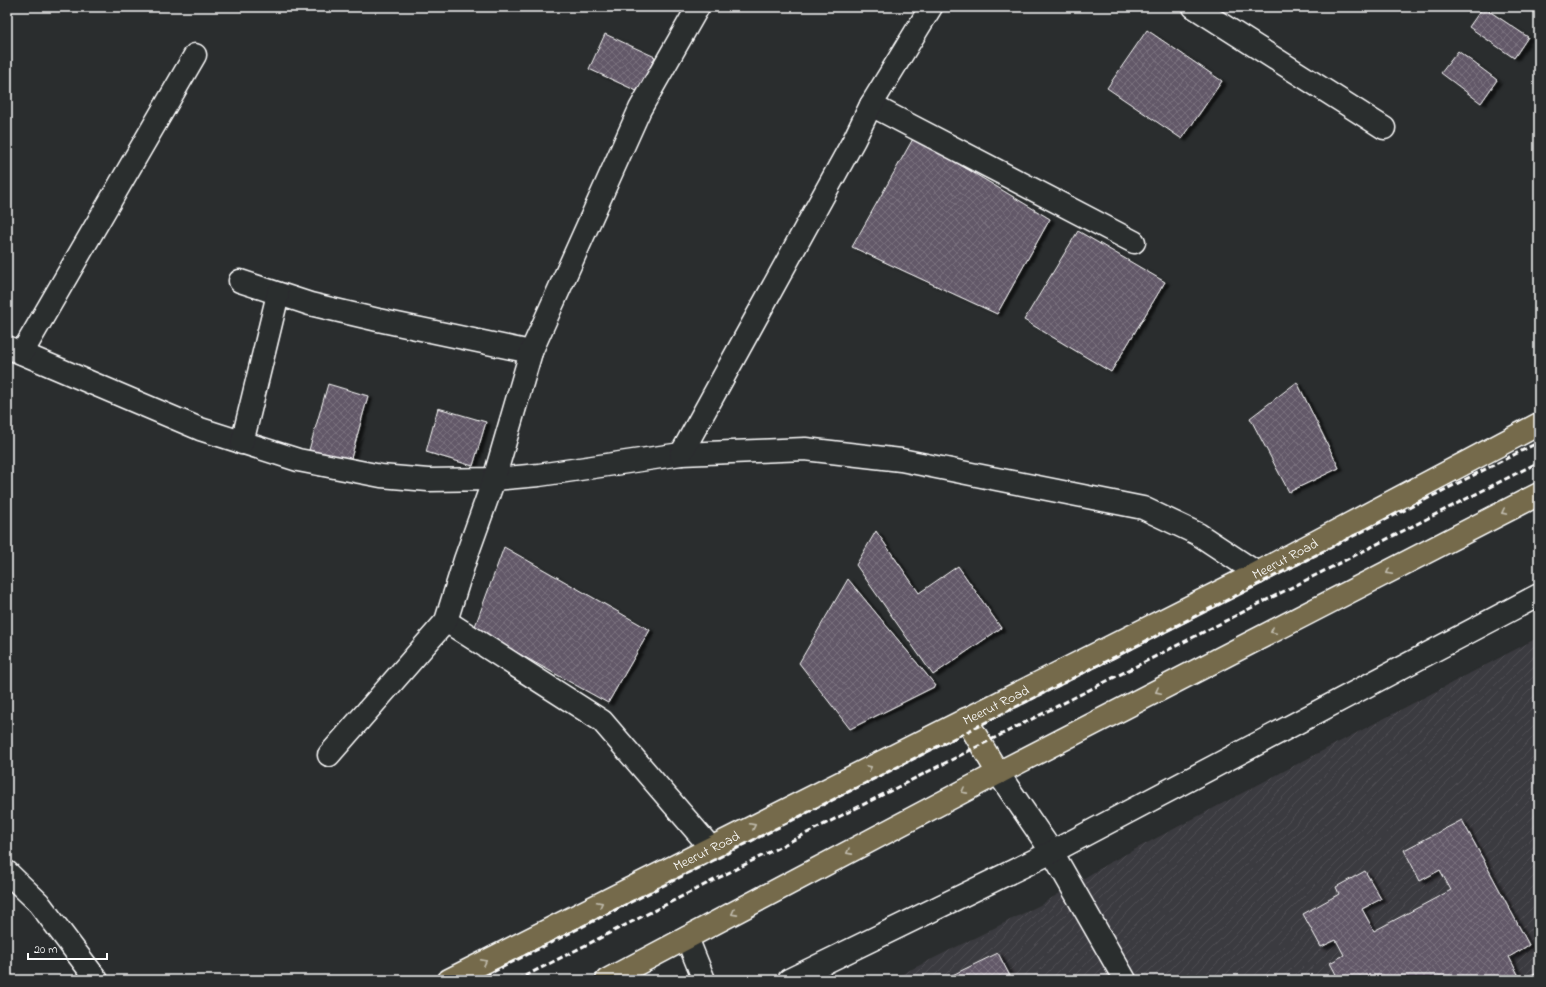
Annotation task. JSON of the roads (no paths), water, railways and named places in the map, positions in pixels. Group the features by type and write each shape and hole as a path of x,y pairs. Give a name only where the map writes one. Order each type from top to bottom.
{"main road":[{"name":"Meerut Road","path":"449,980 1257,574 1539,424"},
{"path":"615,978 687,938 998,773 1539,494"},
{"path":"966,719 998,773"}],"street":[{"path":"329,755 446,621 465,560 494,479 531,352 640,109 698,7"},
{"path":"681,454 872,105 931,7"},
{"path":"1194,7 1384,128"},
{"path":"195,55 15,350 200,429 298,460 381,476 428,480 494,479 539,475 681,454 805,449 901,460 1143,508 1198,534 1257,574"},
{"path":"872,105 1134,242"},
{"path":"240,281 310,304 378,320 531,352"},
{"path":"242,443 278,294"},
{"path":"789,980 1052,852 1539,595"},
{"path":"446,621 602,721 711,848"},
{"path":"998,773 1052,852 1125,980"},
{"path":"7,872 39,903 97,980"},
{"path":"687,938 704,980"}],"railway":[{"path":"477,980 1539,442"},
{"path":"517,980 1539,462"}]}
